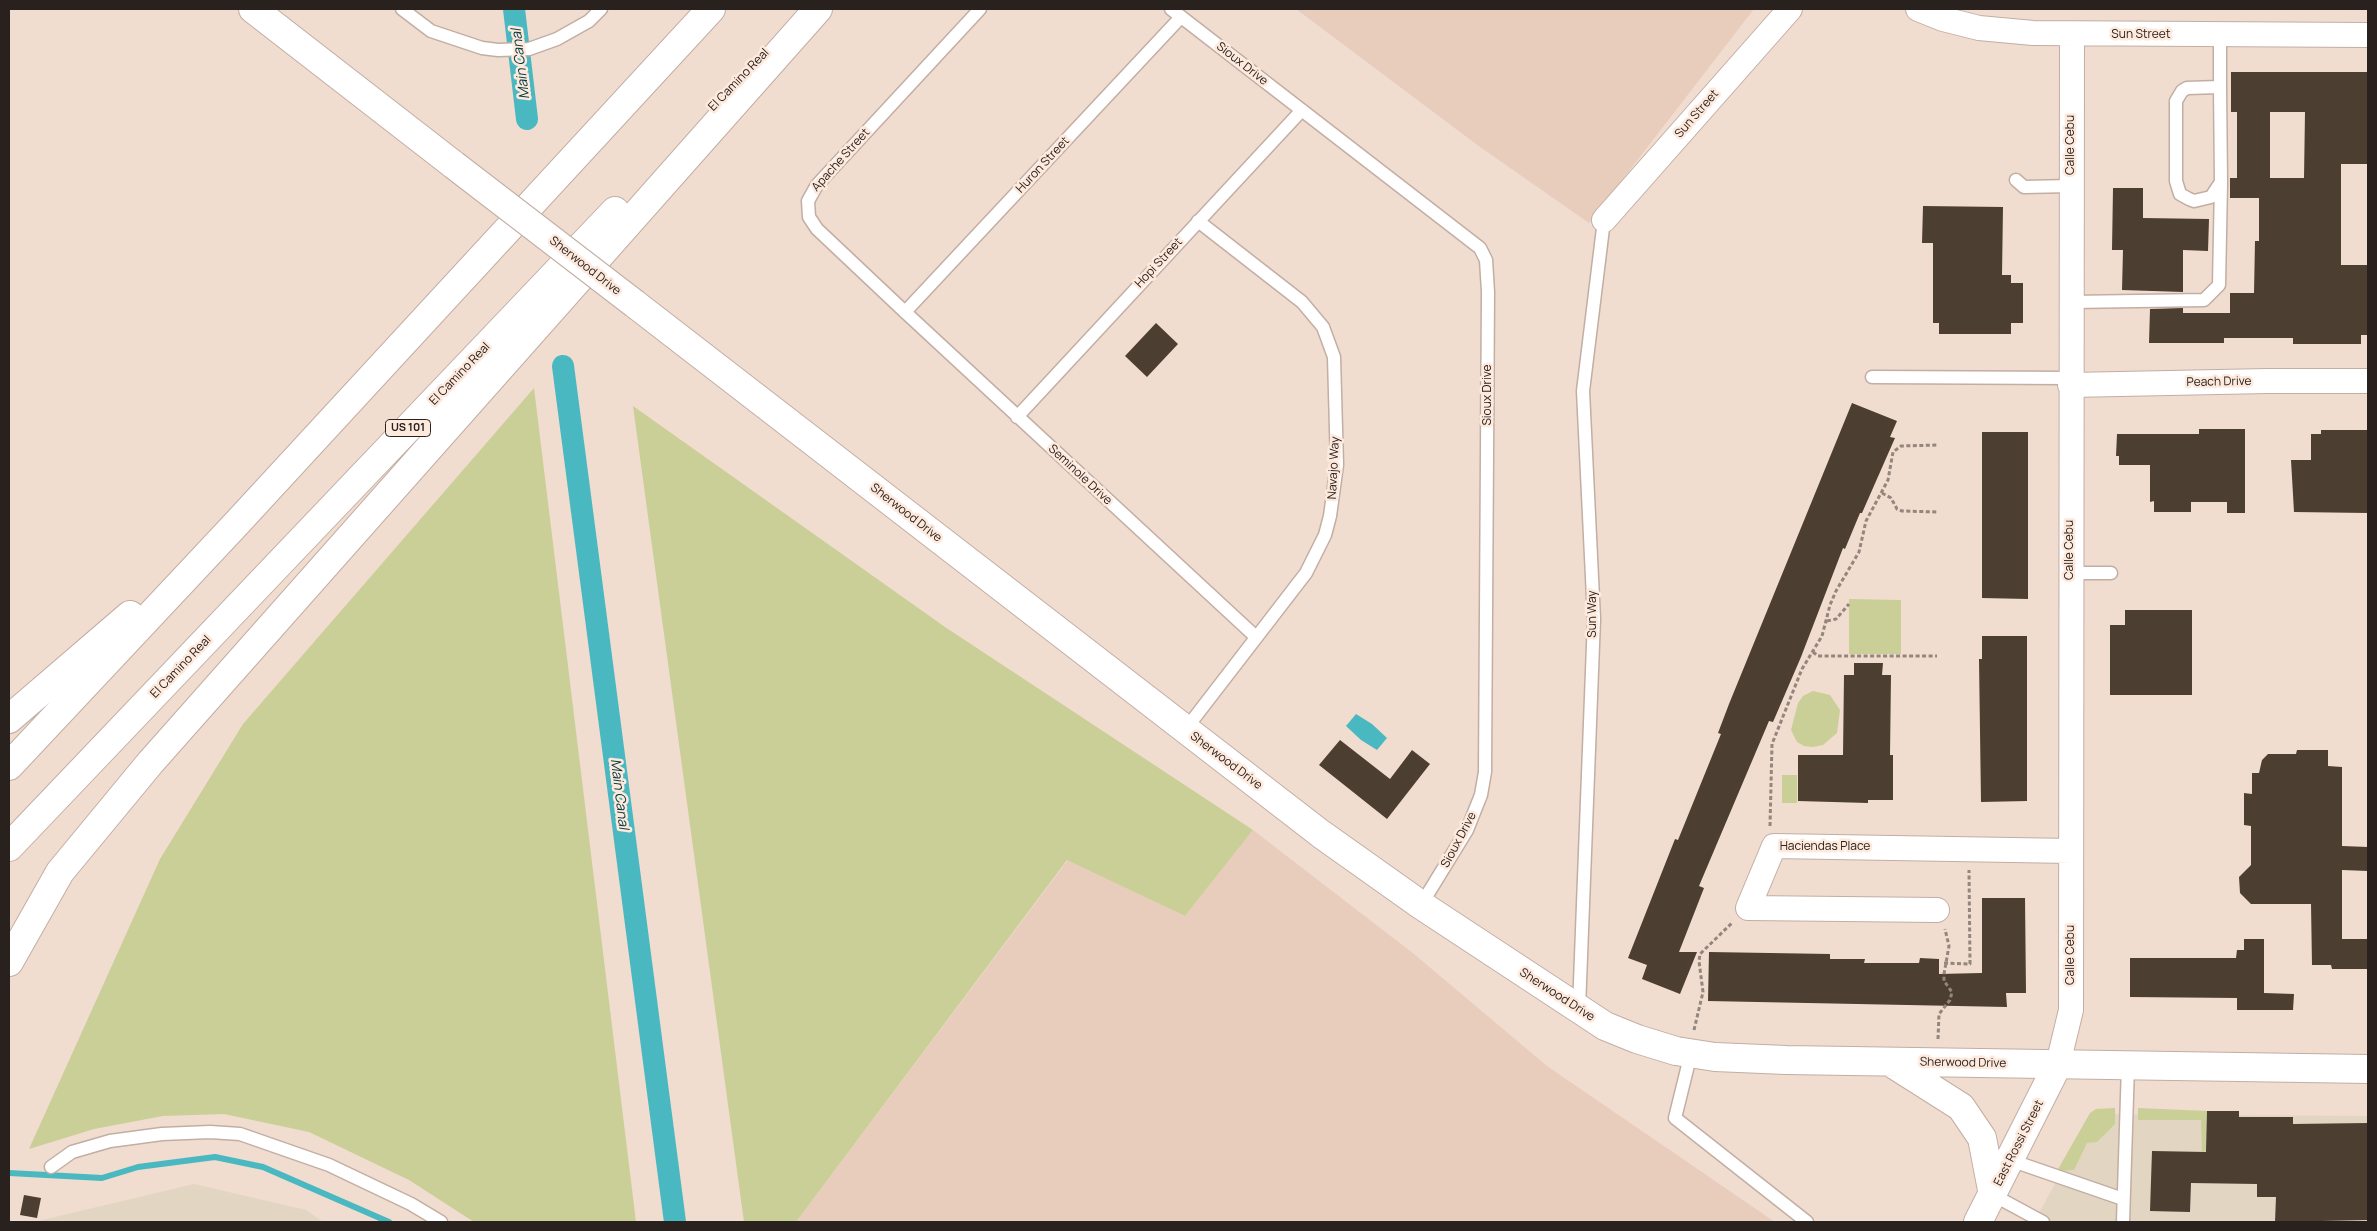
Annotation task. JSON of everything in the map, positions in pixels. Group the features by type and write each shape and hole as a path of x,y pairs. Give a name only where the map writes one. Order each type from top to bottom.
{"main road":[{"name":"Sherwood Drive","path":"253,9 1321,834 1421,905 1605,1026 1637,1040 1715,1057 1890,1062 2368,1069"},
{"path":"9,766 711,9"},
{"name":"El Camino Real","path":"9,847 808,9"},
{"path":"9,962 60,872 150,763 818,9"},
{"path":"9,719 237,522"},
{"path":"1890,1062 1961,1107 1982,1138 1993,1195"},
{"name":"East Rossi Street","path":"1978,1222 2058,1064"}],"street":[{"name":"Sun Street","path":"1604,220 1790,9"},
{"name":"Sun Street","path":"1918,9 1943,19 1979,28 2072,34 2368,35"},
{"name":"Calle Cebu","path":"2058,1064 2071,1010 2070,381 2072,34"},
{"name":"Peach Drive","path":"2070,381 2368,381"},
{"name":"Haciendas Place","path":"1748,908 1774,846 2071,851"},
{"path":"1748,908 1937,910"}],"lane":[{"path":"402,9 431,31 482,48 498,50 528,49 557,39 589,21 601,9"},
{"name":"Apache Street","path":"905,312 813,224 807,210 808,201 817,184 980,9"},
{"path":"1171,9 1181,17"},
{"name":"Huron Street","path":"905,312 1181,17"},
{"name":"Sioux Drive","path":"1181,17 1484,253 1488,268 1485,772 1481,795 1467,830 1421,905"},
{"path":"2071,302 2204,300 2219,286 2221,182 2220,35"},
{"path":"2220,86 2187,88 2178,96 2176,106 2176,181 2180,194 2194,201 2211,197 2221,182"},
{"name":"Hopi Street","path":"1017,417 1302,110"},
{"path":"2016,180 2024,187 2071,186"},
{"name":"Sun Way","path":"1579,1010 1594,619 1584,391 1604,220"},
{"name":"Navajo Way","path":"1185,730 1306,573 1325,535 1330,516 1336,465 1334,356 1326,334 1314,314 1198,221"},
{"name":"Seminole Drive","path":"905,312 1256,637"},
{"path":"1872,377 2070,381"},
{"path":"2070,573 2111,574"},
{"path":"1691,1053 1674,1118 1808,1222"},
{"path":"2123,1222 2128,1065"},
{"path":"51,1167 72,1152 110,1141 162,1134 210,1132 240,1134 330,1165 411,1204 441,1222"},
{"path":"2010,1160 2123,1200"},
{"path":"1993,1195 2043,1222"}],"path":[{"path":"1774,846 1769,818 1772,744 1802,669 1822,636 1830,604 1855,561 1866,522 1888,480 1893,452 1901,446 1938,445"},
{"path":"1882,493 1891,498 1897,508 1902,511 1938,512"},
{"path":"1827,621 1836,619 1849,604"},
{"path":"1813,652 1818,656 1937,656"},
{"path":"1944,963 1970,964 1969,849"},
{"path":"1691,1053 1698,1008 1703,992 1699,961 1700,954 1748,908"},
{"path":"1937,910 1949,938 1944,963 1944,981 1952,992 1950,1000 1939,1014 1938,1062"}],"shaded area":[{"path":"1296,9 1754,9 1589,223 1480,147"},
{"path":"1253,830 1414,954 1547,1066 1775,1222 796,1222 1068,860 1185,916"},
{"path":"2093,1114 2368,1116 2368,1222 2034,1222"},
{"path":"194,1184 306,1210 323,1222 34,1222"}],"green space":[{"path":"534,388 636,1222 474,1222 409,1180 309,1132 224,1114 163,1116 94,1129 29,1149 160,859 243,724"},
{"path":"633,406 945,627 1253,830 1185,916 1067,860 796,1222 744,1222"},
{"path":"1849,599 1901,600 1901,654 1849,654"},
{"path":"1813,691 1830,695 1840,710 1837,733 1823,745 1813,747 1804,746 1797,742 1791,730 1798,703 1803,696"},
{"path":"1782,775 1797,775 1797,803 1782,803"},
{"path":"2115,1108 2115,1124 2097,1142 2087,1143 2074,1170 2057,1171 2090,1113 2096,1109"},
{"path":"2138,1108 2207,1111 2206,1151 2202,1152 2201,1120 2138,1120"}],"water":[{"path":"1356,714 1372,724 1387,738 1377,750 1361,740 1346,726"}],"building":[{"path":"2231,72 2368,72 2368,164 2341,164 2341,265 2368,265 2368,335 2361,335 2361,344 2293,344 2293,338 2224,338 2224,343 2149,343 2150,309 2183,308 2183,313 2230,313 2230,293 2254,293 2255,241 2259,241 2259,198 2230,198 2230,178 2237,178 2237,112 2231,112","holes":["2270,112 2305,112 2304,178 2270,178"]},
{"path":"2113,188 2143,188 2143,218 2209,219 2208,251 2183,250 2183,292 2122,290 2123,250 2112,250"},
{"path":"1923,206 2003,207 2002,275 2011,275 2011,283 2023,283 2023,323 2011,323 2011,334 1939,334 1939,323 1933,323 1933,243 1922,243"},
{"path":"1156,323 1178,344 1147,377 1125,356"},
{"path":"1852,403 1897,421 1890,437 1895,438 1845,549 1843,548 1801,657 1773,722 1769,721 1699,886 1704,888 1679,952 1697,952 1680,994 1642,979 1647,965 1628,958 1675,839 1678,840 1721,734 1718,733 1729,704"},
{"path":"2199,429 2245,429 2245,513 2227,513 2227,502 2191,502 2191,512 2154,512 2154,501 2150,502 2150,465 2119,465 2119,456 2116,456 2117,434 2199,434"},
{"path":"2321,430 2368,430 2368,513 2294,512 2291,460 2311,460 2311,434 2321,434"},
{"path":"1982,432 2028,432 2028,599 1982,598"},
{"path":"2125,610 2192,610 2192,695 2110,695 2110,625 2125,625"},
{"path":"1982,636 2027,636 2027,801 1981,802 1979,659 1982,659"},
{"path":"1854,663 1883,663 1882,675 1891,675 1890,755 1893,755 1893,800 1868,800 1868,803 1798,801 1798,755 1843,755 1844,675 1854,675"},
{"path":"1340,740 1390,779 1412,750 1430,764 1387,819 1319,765"},
{"path":"2297,750 2328,750 2328,766 2342,767 2342,846 2368,847 2368,871 2342,870 2342,939 2368,939 2368,969 2332,969 2331,965 2312,965 2311,904 2251,904 2240,893 2239,877 2251,865 2251,826 2244,825 2244,793 2252,794 2252,773 2259,773 2262,760 2268,754 2296,754"},
{"path":"1982,898 2025,898 2026,993 2006,993 2007,1007 1708,1001 1709,952 1830,954 1830,959 1865,959 1864,963 1919,963 1920,958 1939,959 1939,974 1982,973"},
{"path":"2244,939 2264,939 2264,993 2294,994 2293,1010 2237,1010 2237,998 2130,997 2130,958 2236,958 2237,950 2244,950"},
{"path":"2207,1111 2239,1111 2239,1117 2293,1117 2293,1124 2368,1123 2368,1220 2275,1222 2276,1197 2257,1197 2257,1184 2191,1183 2190,1212 2150,1211 2152,1151 2206,1152"},
{"path":"24,1195 41,1198 37,1218 20,1215"}],"waterway":[{"name":"Main Canal","path":"514,9 527,119"},
{"name":"Main Canal","path":"563,366 675,1222"},
{"path":"9,1173 102,1178 138,1167 215,1157 263,1167 389,1222"}]}
